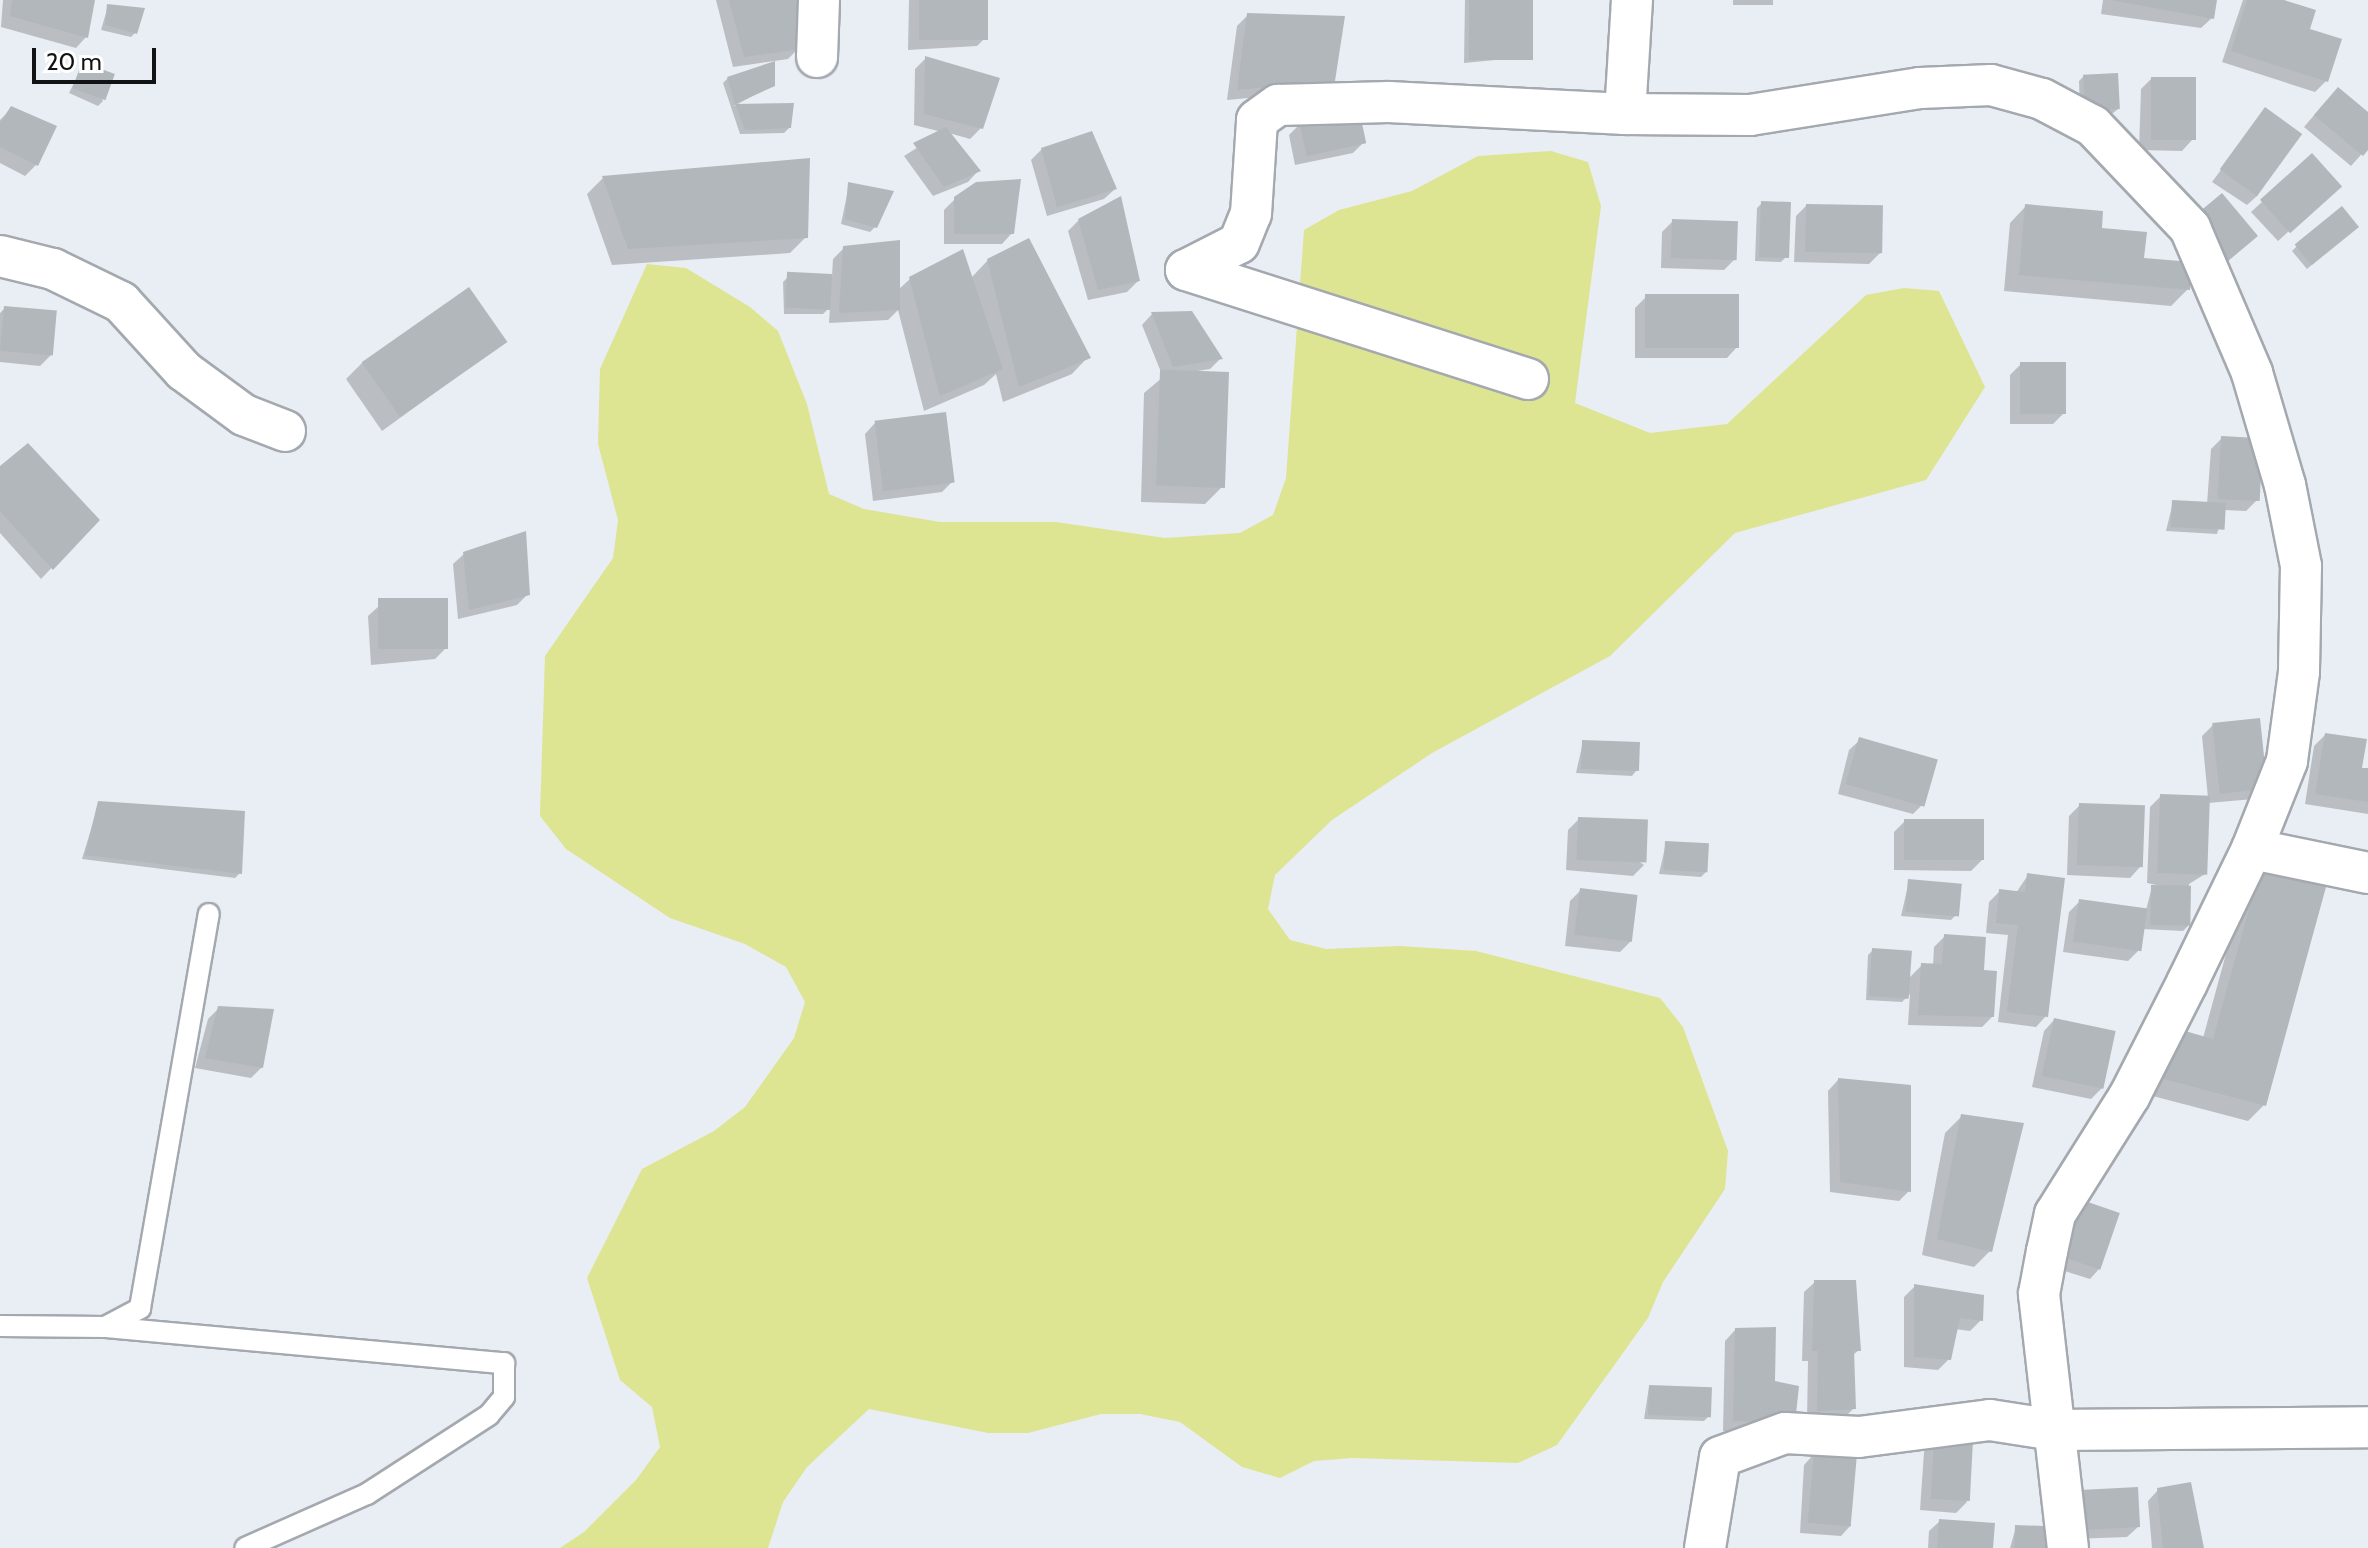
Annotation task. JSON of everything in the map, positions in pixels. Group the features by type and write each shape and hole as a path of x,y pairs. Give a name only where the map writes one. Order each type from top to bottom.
{"street":[{"path":"817,57 819,0"},
{"path":"1625,114 1632,0"},
{"path":"1528,379 1186,270 1239,243 1251,214 1257,120 1278,105 1389,102 1625,114 1750,115 1907,89 1991,85 2042,99 2093,126 2190,228 2252,373 2285,485 2301,566 2299,672 2287,761 2252,849 2130,1095 2055,1214 2039,1294 2068,1548"},
{"path":"0,256 53,269 121,302 184,371 244,415 285,431"},
{"path":"2252,849 2368,873"},
{"path":"1705,1548 1720,1457 1749,1443 1785,1433 1859,1437 1990,1420 2054,1430 2368,1427"}],"lane":[{"path":"105,1327 132,1316 144,1294 209,914"},
{"path":"0,1326 105,1327 504,1363 504,1397 489,1415 367,1494 245,1548"}],"green space":[{"path":"1551,151 1588,162 1601,206 1575,403 1650,433 1727,424 1866,295 1904,288 1939,291 1985,387 1926,480 1735,533 1610,656 1432,753 1332,820 1275,875 1268,909 1290,940 1326,949 1400,946 1476,951 1660,998 1683,1027 1728,1151 1725,1189 1663,1282 1648,1318 1557,1445 1518,1463 1352,1458 1314,1461 1280,1478 1242,1467 1180,1422 1140,1414 1101,1414 1028,1433 988,1433 869,1409 807,1467 783,1502 768,1548 560,1548 584,1532 636,1480 660,1447 652,1407 620,1380 587,1278 642,1169 714,1131 745,1107 794,1038 805,1002 786,967 745,944 670,918 566,849 540,816 545,656 613,558 618,520 598,444 600,369 647,264 686,268 750,307 778,331 807,404 829,494 864,509 940,522 1056,522 1165,538 1240,533 1273,515 1286,478 1304,230 1339,210 1412,191 1478,156"}],"building":[{"path":"12,0 95,0 88,38 10,16"},
{"path":"729,0 798,0 801,49 744,57"},
{"path":"919,0 988,0 988,40 919,40"},
{"path":"1469,0 1533,0 1533,60 1469,60"},
{"path":"2111,0 2217,0 2214,19"},
{"path":"2247,0 2284,0 2316,10 2310,29 2342,39 2328,82 2231,51"},
{"path":"107,4 145,8 137,34 105,25"},
{"path":"1247,13 1345,16 1335,81 1237,90"},
{"path":"925,56 1000,78 983,129 924,114"},
{"path":"775,61 775,86 735,104 727,77"},
{"path":"82,62 115,74 105,100 72,88"},
{"path":"2118,73 2120,109 2085,111 2083,75"},
{"path":"2151,77 2196,77 2196,140 2151,140"},
{"path":"2338,87 2368,112 2368,150 2363,156 2314,115"},
{"path":"794,103 791,128 745,130 735,104"},
{"path":"11,106 57,126 38,166 0,147 0,123"},
{"path":"2265,107 2302,134 2257,196 2220,169"},
{"path":"1359,109 1366,143 1307,156 1299,122"},
{"path":"946,127 981,171 944,187 913,143"},
{"path":"1092,131 1117,189 1057,207 1041,148"},
{"path":"2312,153 2342,186 2290,233 2260,200"},
{"path":"810,158 808,238 628,249 602,176"},
{"path":"1021,179 1014,234 954,234 954,197 976,182"},
{"path":"848,182 894,191 877,228 845,219"},
{"path":"2222,193 2258,236 2228,261 2192,218"},
{"path":"1121,196 1140,281 1098,290 1078,219"},
{"path":"1761,201 1791,202 1789,258 1759,257"},
{"path":"1806,204 1883,205 1882,253 1805,252"},
{"path":"2025,204 2103,211 2102,228 2147,232 2144,258 2192,262 2190,290 2019,275"},
{"path":"2342,206 2359,227 2312,265 2295,244"},
{"path":"1672,219 1738,221 1737,260 1671,258"},
{"path":"1029,238 1091,358 1019,387 987,259"},
{"path":"900,240 900,310 839,313 843,246"},
{"path":"963,249 1003,369 940,396 909,277"},
{"path":"787,272 832,274 830,310 785,308"},
{"path":"469,287 507,342 400,417 362,362"},
{"path":"1645,294 1739,294 1739,348 1645,348"},
{"path":"4,306 57,311 53,355 0,351"},
{"path":"1192,311 1223,359 1173,367 1151,312"},
{"path":"2020,362 2066,362 2066,414 2020,414"},
{"path":"1160,370 1229,372 1225,488 1156,486"},
{"path":"946,412 955,482 883,491 875,421"},
{"path":"2221,436 2263,438 2260,501 2218,499"},
{"path":"28,443 100,520 53,570 0,511 0,466"},
{"path":"2172,500 2226,503 2225,530 2171,527"},
{"path":"526,531 530,595 469,610 463,552"},
{"path":"378,598 448,598 448,649 378,649"},
{"path":"2260,718 2267,789 2220,794 2212,723"},
{"path":"2325,733 2367,739 2362,768 2368,768 2368,802 2315,794"},
{"path":"1859,737 1938,760 1924,807 1845,784"},
{"path":"1582,740 1640,742 1639,771 1581,769"},
{"path":"2160,794 2210,796 2207,875 2157,873"},
{"path":"98,801 245,811 242,874 85,855"},
{"path":"2079,803 2145,805 2143,867 2077,865"},
{"path":"1578,817 1648,819 1646,862 1576,860"},
{"path":"1904,819 1984,819 1984,860 1904,860"},
{"path":"1665,841 1709,843 1707,872 1663,870"},
{"path":"2260,869 2326,887 2266,1106 2164,1079 2178,1029 2213,1039"},
{"path":"2027,873 2065,878 2048,1017 2007,1012 2018,925 1996,923 1999,889 2025,892"},
{"path":"1908,879 1962,884 1959,917 1905,912"},
{"path":"2151,885 2191,886 2190,926 2150,925"},
{"path":"1580,888 1638,895 1632,942 1574,935"},
{"path":"2079,899 2147,909 2141,951 2073,942"},
{"path":"1944,934 1986,937 1984,970 1997,971 1994,1017 1918,1015 1921,963 1942,964"},
{"path":"1872,948 1912,951 1909,999 1869,996"},
{"path":"218,1006 274,1009 263,1068 205,1058"},
{"path":"2054,1018 2116,1031 2103,1089 2042,1076"},
{"path":"1838,1078 1911,1085 1911,1192 1840,1182"},
{"path":"1961,1114 2024,1123 1992,1252 1937,1239"},
{"path":"2082,1200 2120,1213 2100,1270 2062,1257"},
{"path":"1814,1280 1856,1280 1861,1351 1854,1351 1856,1409 1817,1411 1818,1351 1812,1351"},
{"path":"1914,1284 1984,1295 1983,1321 1960,1318 1951,1360 1914,1357"},
{"path":"1776,1327 1775,1381 1799,1386 1795,1423 1733,1421 1735,1328"},
{"path":"1649,1385 1712,1387 1711,1417 1648,1415"},
{"path":"1934,1439 1973,1441 1970,1501 1931,1499"},
{"path":"1814,1452 1857,1456 1851,1526 1808,1523"},
{"path":"2191,1482 2204,1548 2163,1548 2157,1488"},
{"path":"2138,1487 2140,1527 2082,1530 2080,1490"},
{"path":"1939,1519 1995,1523 1993,1548 1937,1548"},
{"path":"2015,1525 2052,1526 2051,1548 2014,1548"}]}
